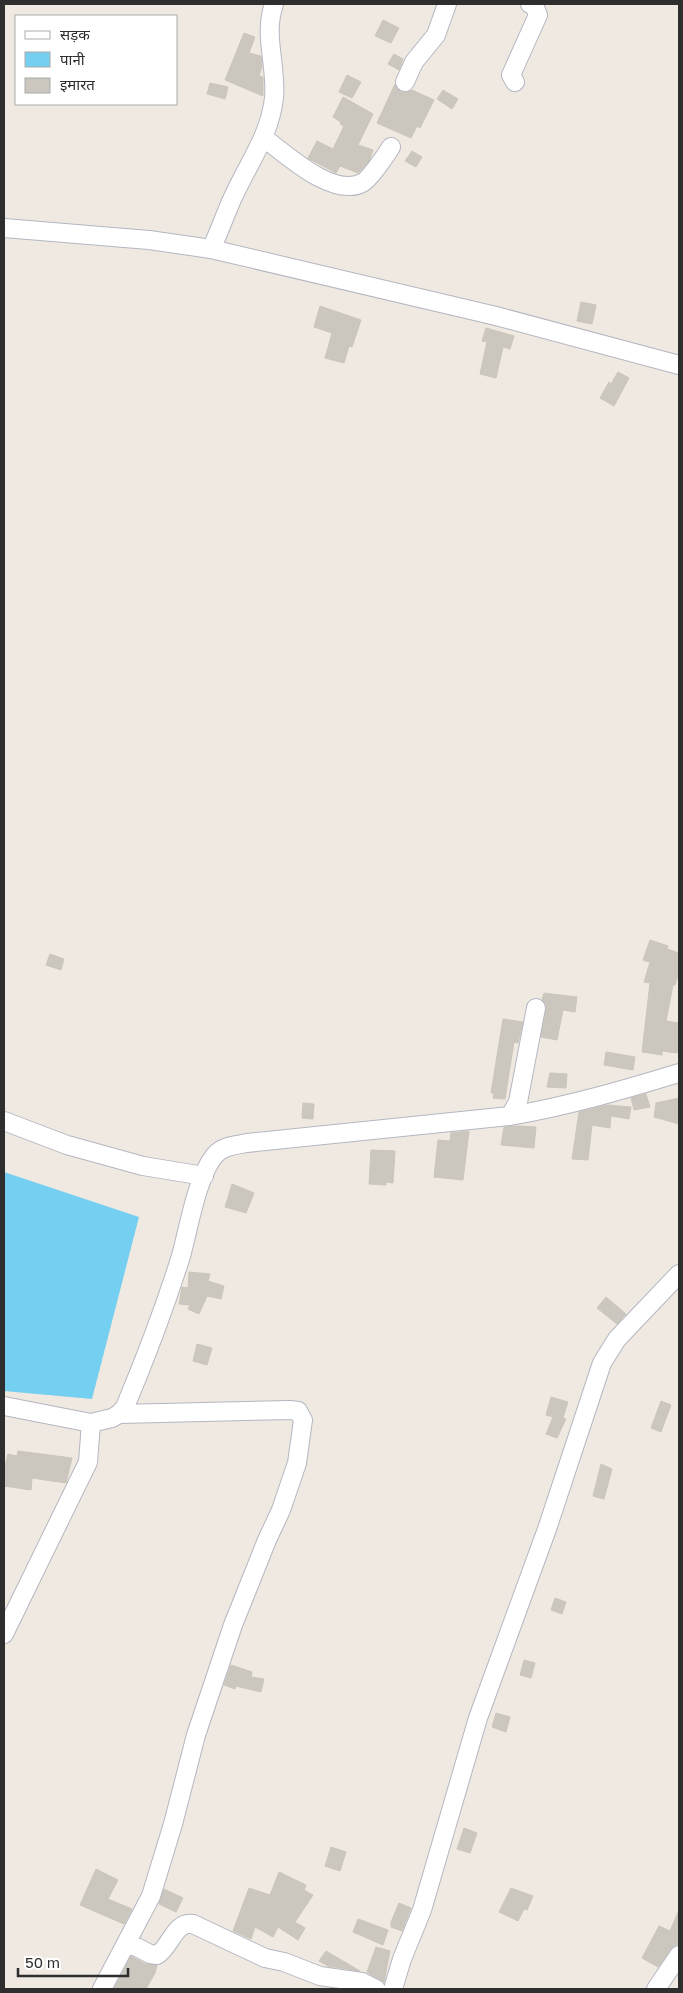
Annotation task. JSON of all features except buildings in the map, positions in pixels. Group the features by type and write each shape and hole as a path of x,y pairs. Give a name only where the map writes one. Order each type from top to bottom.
{"street":[{"path":"211,249 236,192 264,138 274,99 274,73 269,34 270,15 274,4"},
{"path":"405,82 414,62 436,35 447,4"},
{"path":"516,82 512,74 538,15 534,6 530,4"},
{"path":"264,138 317,177 349,187 364,183 392,147"},
{"path":"4,228 149,240 211,249 487,314 679,366"},
{"path":"510,1116 518,1102 536,1008"},
{"path":"4,1406 91,1423 112,1418 119,1414 125,1407 132,1392 159,1322 204,1176 209,1164 217,1153 226,1148 247,1143 510,1116 597,1098 679,1073"},
{"path":"4,1121 66,1145 143,1166 204,1176"},
{"path":"393,1989 402,1959 422,1910 478,1718 547,1529 602,1363 613,1344 679,1274"},
{"path":"102,1989 151,1896 173,1824 196,1735 234,1625 267,1540 281,1510 294,1472 303,1420 298,1412 290,1410 119,1414"},
{"path":"4,1634 88,1462 91,1423"},
{"path":"127,1942 150,1954 158,1955 179,1928 184,1924 193,1924 265,1958 284,1962 320,1976 362,1982 376,1989"},
{"path":"656,1989 679,1955"}],"water":[{"path":"4,1172 139,1217 92,1399 4,1391"}]}
